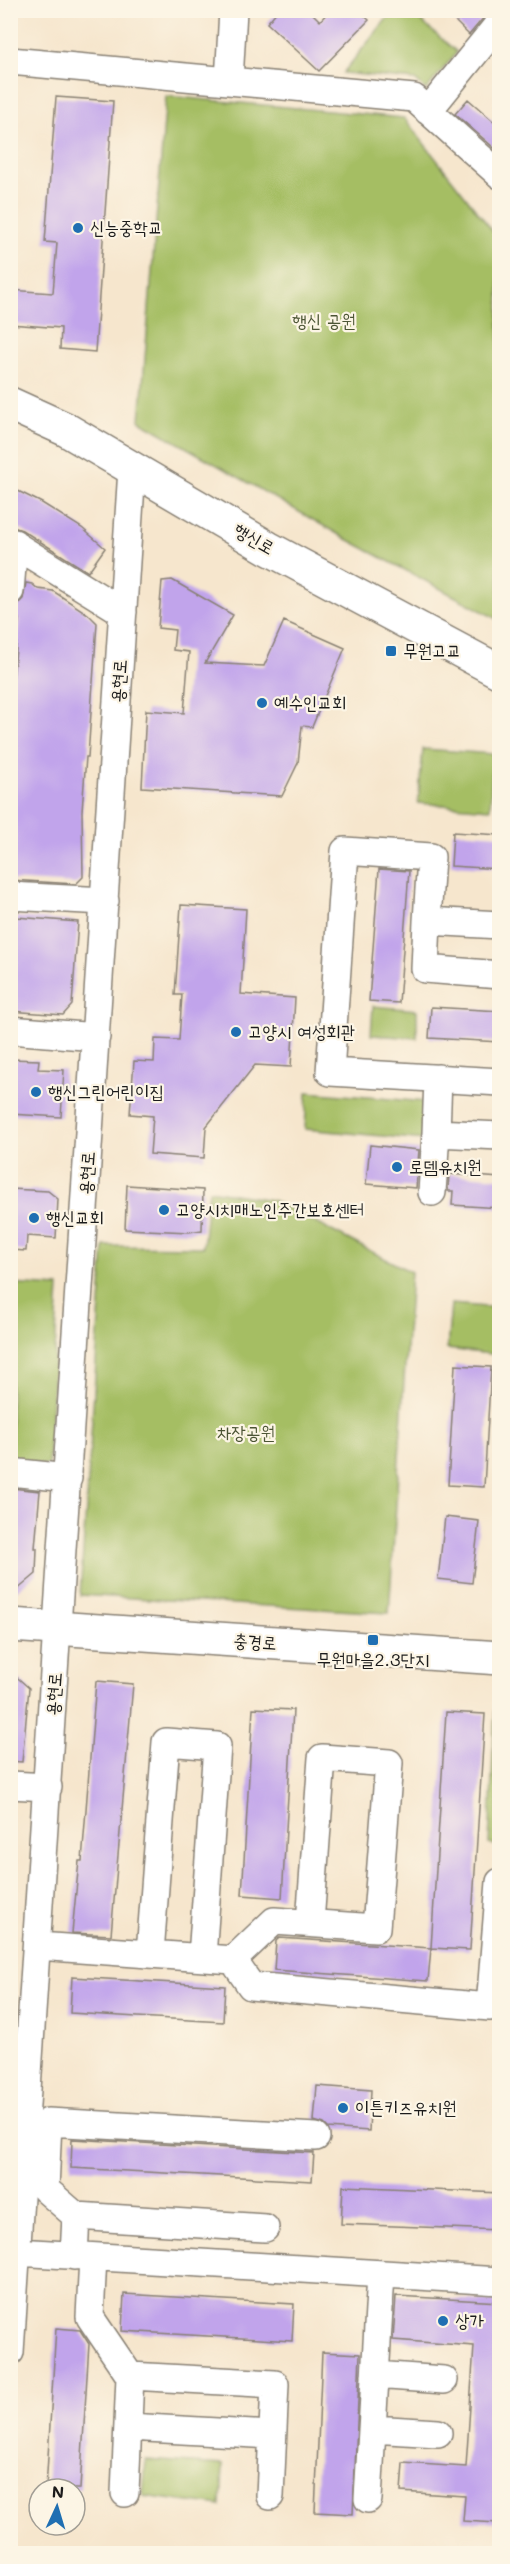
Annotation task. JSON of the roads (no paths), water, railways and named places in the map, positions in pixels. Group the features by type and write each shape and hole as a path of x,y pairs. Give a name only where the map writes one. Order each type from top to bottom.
{"main road":[{"name":"행신로","path":"10,404 65,429 268,548 500,672"},
{"name":"충경로","path":"10,1625 500,1658"}],"street":[{"path":"229,81 233,10"},
{"path":"428,111 496,32"},
{"path":"10,61 414,98 500,175"},
{"name":"용현로","path":"10,2352 17,2252 20,2065 38,1946 132,469"},
{"path":"10,591 12,542 123,612"},
{"path":"500,975 425,969 431,857 345,851 330,1072 500,1082"},
{"path":"10,896 105,901"},
{"path":"427,921 500,925"},
{"path":"10,1030 96,1037"},
{"path":"432,1192 438,1078"},
{"path":"436,1132 500,1136"},
{"path":"10,1472 68,1478"},
{"path":"150,1953 166,1742 217,1746 202,1957"},
{"path":"38,1946 233,1960 274,1921 375,1928 389,1763 322,1758 310,1923"},
{"path":"10,1785 48,1787"},
{"path":"233,1960 251,1986 490,2007 500,1882"},
{"path":"265,2228 76,2216 45,2189 48,2122 316,2137"},
{"path":"76,2216 90,2317 130,2376 125,2493"},
{"path":"17,2252 500,2281"},
{"path":"368,2499 381,2274"},
{"path":"375,2375 444,2379"},
{"path":"130,2376 275,2384 270,2496"},
{"path":"128,2427 272,2435"},
{"path":"372,2429 438,2433"}],"place":[{"name":"신능중학교","path":"78,228"},
{"name":"무원고교","path":"391,651"},
{"name":"예수인교회","path":"262,703"},
{"name":"고양시 여성회관","path":"236,1032"},
{"name":"행신그린어린이집","path":"36,1092"},
{"name":"로뎀유치원","path":"397,1167"},
{"name":"고양시치매노인주간보호센터","path":"164,1210"},
{"name":"행신교회","path":"34,1218"},
{"name":"무원마을2.3단지","path":"373,1640"},
{"name":"이튼키즈유치원","path":"343,2108"},
{"name":"상가","path":"443,2321"}],"park label":[{"name":"행신 공원","path":"324,321"},
{"name":"차장공원","path":"246,1433"}]}
